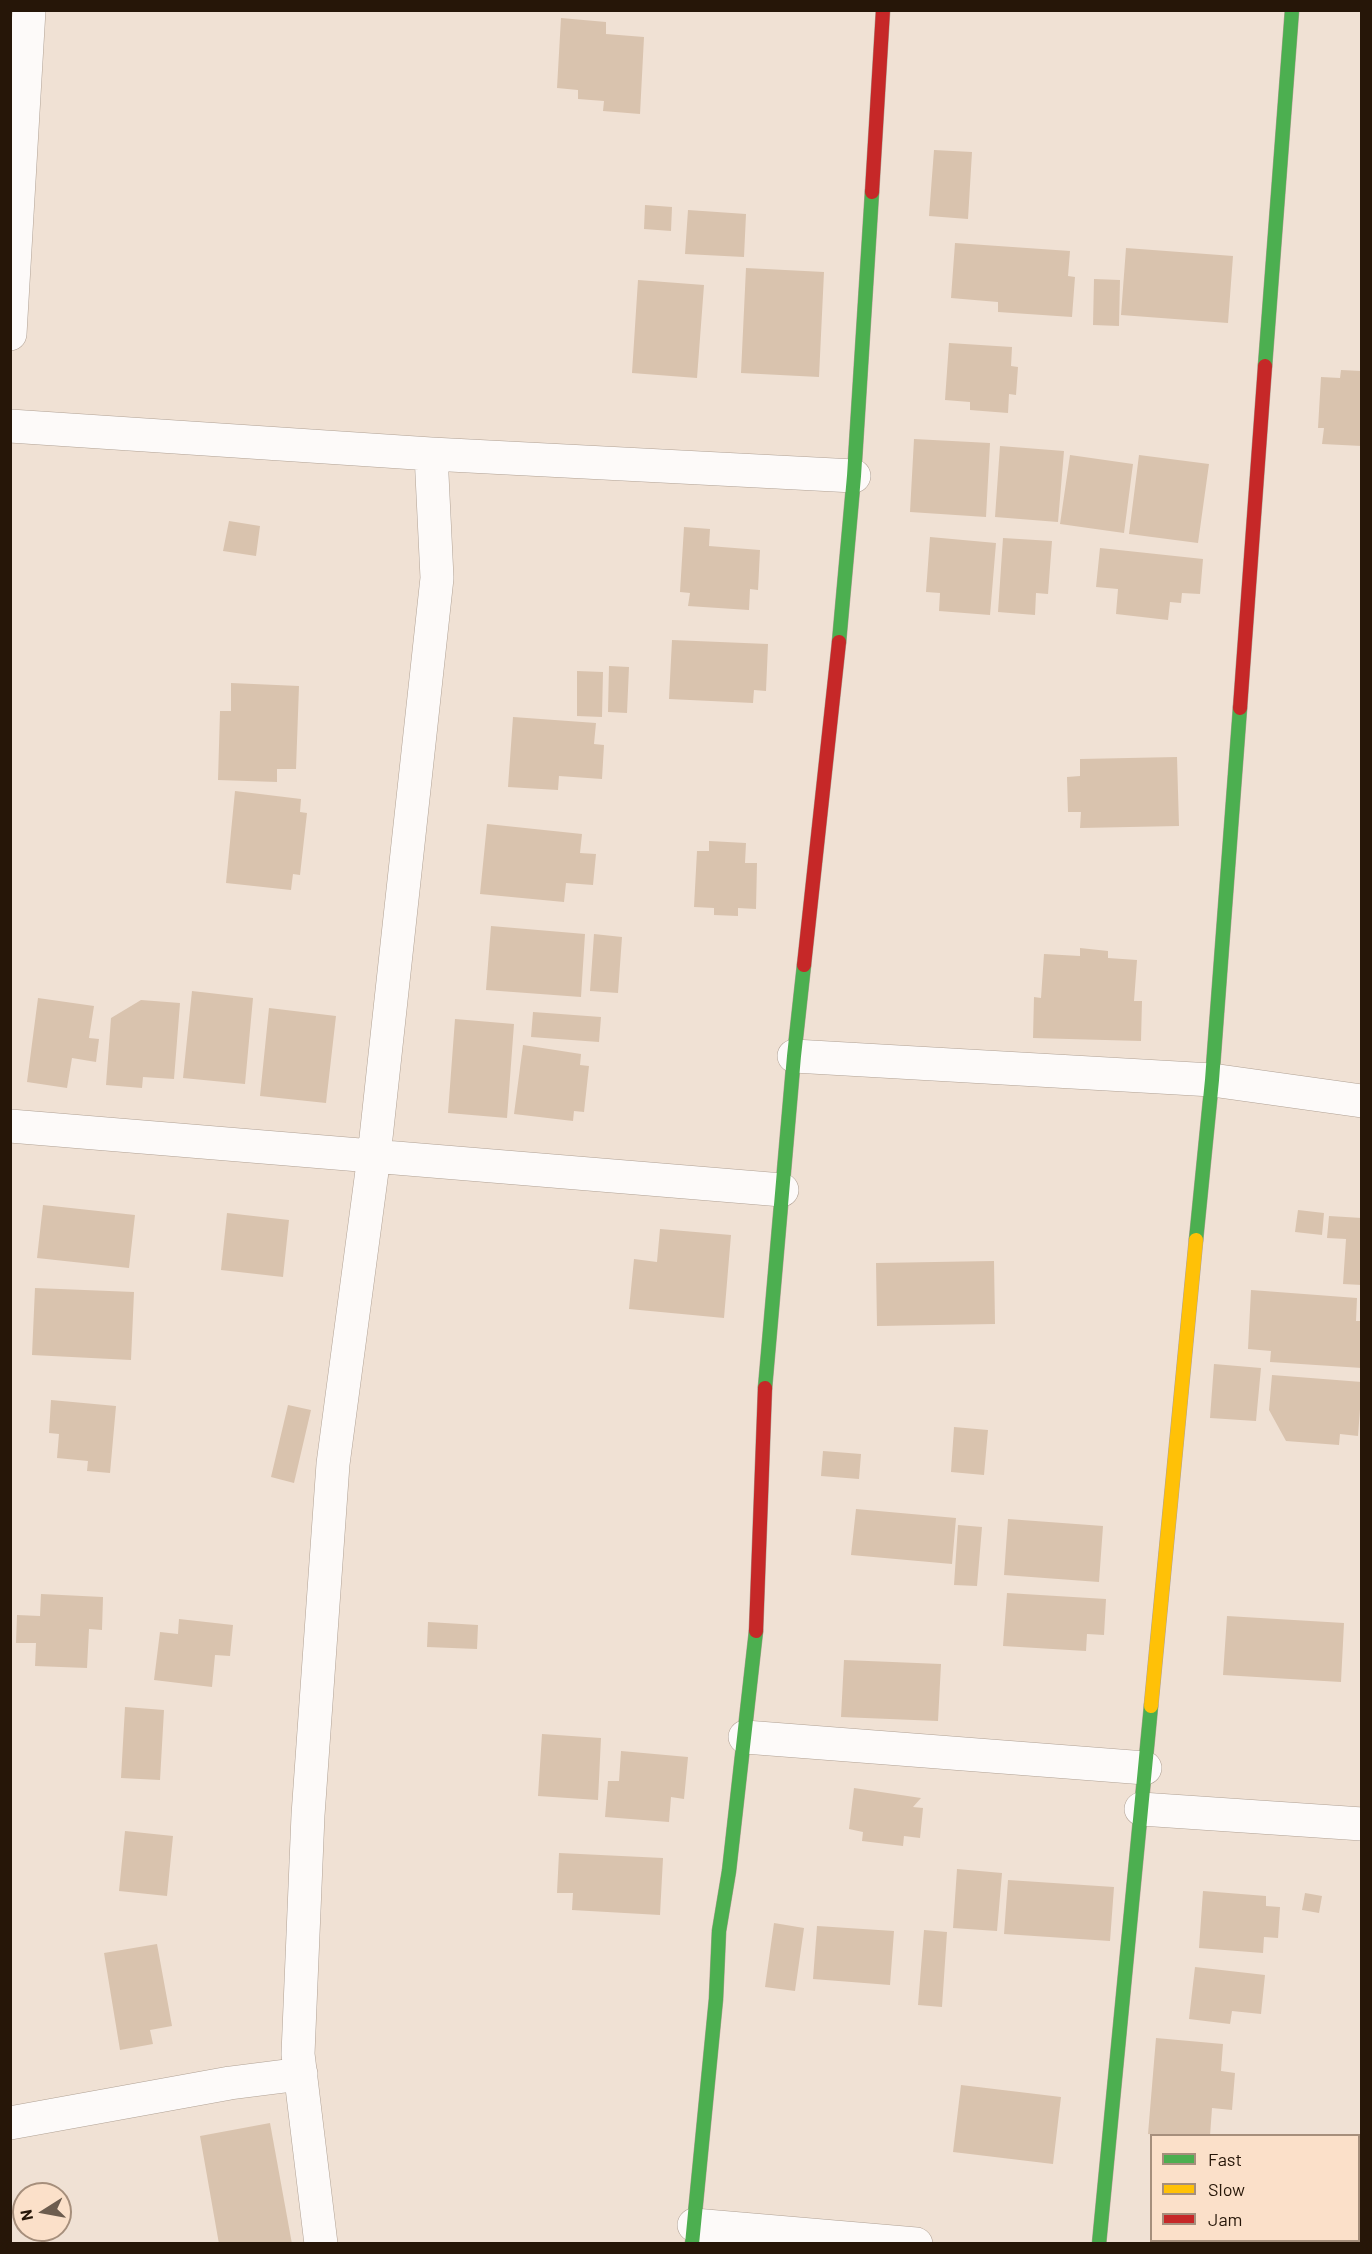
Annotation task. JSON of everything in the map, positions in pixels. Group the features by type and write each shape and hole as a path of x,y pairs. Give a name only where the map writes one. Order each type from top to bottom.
{"street":[{"path":"10,334 29,10"},
{"path":"883,10 854,476 831,728 794,1056 764,1397 755,1645 729,1871 719,1931 716,1999 693,2234 916,2244"},
{"path":"1099,2244 1212,1080 1292,10"},
{"path":"10,426 431,454 854,476"},
{"path":"321,2244 298,2054 308,1815 333,1464 374,1156 437,578 431,454"},
{"path":"794,1056 1212,1080 1362,1101"},
{"path":"10,1126 782,1190"},
{"path":"745,1737 1145,1768"},
{"path":"1141,1809 1362,1824"},
{"path":"10,2123 230,2083 301,2074"}],"building":[{"path":"561,18 606,22 606,34 644,37 640,114 603,111 604,101 578,99 578,90 557,88"},
{"path":"934,150 972,152 968,219 929,216"},
{"path":"645,205 672,207 671,231 644,229"},
{"path":"688,210 746,214 744,257 685,254"},
{"path":"955,243 1070,251 1068,276 1075,277 1072,317 998,312 998,302 951,298"},
{"path":"1126,248 1233,256 1228,323 1121,315"},
{"path":"746,268 824,272 819,377 741,373"},
{"path":"1094,279 1120,280 1119,326 1093,325"},
{"path":"638,280 704,285 697,378 632,373"},
{"path":"949,343 1012,347 1011,366 1018,367 1016,395 1009,394 1008,413 970,410 970,402 945,400"},
{"path":"1341,370 1362,371 1362,446 1322,444 1324,428 1318,428 1321,377 1340,378"},
{"path":"914,439 990,443 986,517 910,512"},
{"path":"1000,446 1064,451 1058,522 995,517"},
{"path":"1070,455 1133,464 1124,533 1060,524"},
{"path":"1139,455 1209,464 1198,543 1129,534"},
{"path":"229,521 260,526 256,556 223,551"},
{"path":"684,527 710,529 709,546 760,550 758,590 750,589 749,610 688,606 690,593 680,592"},
{"path":"930,537 996,543 990,615 939,611 940,593 926,592"},
{"path":"1003,538 1052,541 1048,594 1036,593 1035,615 998,612"},
{"path":"1100,548 1203,559 1200,594 1182,593 1181,603 1170,602 1168,620 1116,614 1118,589 1096,587"},
{"path":"672,640 768,644 766,691 754,690 753,703 669,699"},
{"path":"609,666 629,667 627,713 608,712"},
{"path":"577,671 603,672 602,717 577,716"},
{"path":"231,683 299,686 296,769 277,769 277,782 218,780 220,711 231,711"},
{"path":"513,717 596,723 594,744 604,745 602,779 559,776 558,790 508,787"},
{"path":"1177,757 1179,826 1080,828 1081,812 1068,812 1067,777 1080,776 1080,759"},
{"path":"235,791 301,799 300,812 307,813 300,875 293,874 291,890 226,883"},
{"path":"487,824 582,834 580,853 596,854 593,885 566,883 564,902 480,894"},
{"path":"709,841 746,843 745,863 757,863 756,909 738,908 738,916 714,915 714,908 694,907 697,851 709,851"},
{"path":"491,926 585,934 581,997 486,990"},
{"path":"594,934 622,937 618,993 590,991"},
{"path":"1080,948 1108,951 1108,958 1137,960 1134,1001 1142,1001 1141,1041 1033,1038 1034,997 1041,998 1044,954 1080,956"},
{"path":"192,991 253,998 245,1084 183,1078"},
{"path":"38,998 94,1006 89,1038 99,1039 96,1062 72,1058 67,1088 27,1082"},
{"path":"141,1000 180,1003 174,1079 143,1077 142,1088 106,1085 111,1018"},
{"path":"269,1008 336,1016 326,1103 260,1096"},
{"path":"533,1012 601,1017 599,1042 531,1037"},
{"path":"455,1019 514,1024 507,1118 448,1113"},
{"path":"523,1045 581,1054 580,1065 589,1066 584,1112 574,1111 573,1121 514,1114"},
{"path":"43,1205 135,1215 129,1268 37,1258"},
{"path":"1298,1210 1324,1213 1322,1235 1295,1232"},
{"path":"227,1213 289,1220 283,1277 221,1270"},
{"path":"1329,1216 1362,1218 1362,1285 1343,1284 1346,1239 1327,1238"},
{"path":"660,1229 731,1235 724,1318 629,1309 634,1259 657,1262"},
{"path":"994,1261 995,1324 877,1326 876,1263"},
{"path":"35,1288 134,1292 131,1360 32,1355"},
{"path":"1251,1290 1357,1298 1356,1321 1362,1321 1362,1368 1270,1362 1271,1351 1248,1349"},
{"path":"1214,1364 1261,1368 1256,1421 1210,1418"},
{"path":"1272,1375 1362,1382 1358,1436 1340,1434 1339,1445 1286,1441 1269,1410"},
{"path":"51,1400 116,1406 110,1473 87,1471 88,1461 57,1458 59,1434 49,1433"},
{"path":"288,1405 311,1410 294,1483 271,1477"},
{"path":"954,1427 988,1430 984,1475 951,1472"},
{"path":"823,1451 861,1454 859,1479 821,1476"},
{"path":"856,1509 956,1518 952,1564 851,1555"},
{"path":"1008,1519 1103,1526 1099,1582 1004,1575"},
{"path":"958,1525 982,1527 977,1586 954,1585"},
{"path":"1007,1593 1106,1599 1104,1635 1087,1634 1086,1651 1003,1646"},
{"path":"41,1594 103,1597 102,1630 89,1629 87,1668 35,1666 36,1643 16,1643 17,1615 40,1616"},
{"path":"1227,1616 1344,1623 1341,1682 1223,1675"},
{"path":"179,1619 233,1625 230,1656 215,1655 212,1687 154,1680 160,1632 178,1634"},
{"path":"428,1622 478,1625 477,1649 427,1647"},
{"path":"844,1660 941,1664 938,1721 841,1717"},
{"path":"125,1707 164,1710 160,1780 121,1778"},
{"path":"542,1734 601,1738 598,1800 538,1796"},
{"path":"621,1751 688,1757 684,1799 671,1797 669,1822 605,1817 608,1781 619,1781"},
{"path":"854,1788 921,1798 913,1807 923,1808 920,1838 904,1836 903,1846 862,1841 863,1832 849,1829"},
{"path":"125,1831 173,1836 167,1896 119,1891"},
{"path":"559,1853 663,1858 660,1915 572,1910 573,1893 557,1893"},
{"path":"957,1869 1002,1873 997,1931 953,1928"},
{"path":"1008,1880 1114,1887 1110,1941 1004,1934"},
{"path":"1203,1891 1266,1896 1266,1906 1280,1907 1278,1938 1264,1937 1263,1953 1199,1948"},
{"path":"1305,1893 1322,1896 1319,1913 1302,1910"},
{"path":"774,1923 804,1928 795,1991 765,1987"},
{"path":"817,1926 894,1931 890,1985 813,1979"},
{"path":"924,1930 947,1932 942,2007 918,2005"},
{"path":"157,1944 172,2026 150,2030 153,2044 120,2050 104,1953"},
{"path":"1195,1967 1265,1975 1261,2014 1232,2011 1230,2024 1189,2019"},
{"path":"1156,2038 1223,2044 1221,2071 1235,2073 1232,2110 1212,2108 1210,2134 1148,2134"},
{"path":"961,2085 1061,2097 1053,2164 953,2152"},
{"path":"270,2123 292,2244 219,2244 200,2136"},
{"path":"1183,2242 1210,2242 1210,2244 1183,2244"},
{"path":"1256,2242 1290,2242 1289,2244 1255,2244"}],"traffic: fast":[{"path":"1265,366 1292,10"},
{"path":"839,642 854,476 872,192"},
{"path":"1196,1240 1212,1080 1240,708"},
{"path":"765,1388 804,965"},
{"path":"692,2244 716,1999 719,1931 729,1871 756,1631"},
{"path":"1099,2244 1151,1706"}],"traffic: slow":[{"path":"1151,1706 1196,1240"}],"traffic: jam":[{"path":"872,192 883,10"},
{"path":"1240,708 1265,366"},
{"path":"804,965 839,642"},
{"path":"756,1631 765,1388"}]}
